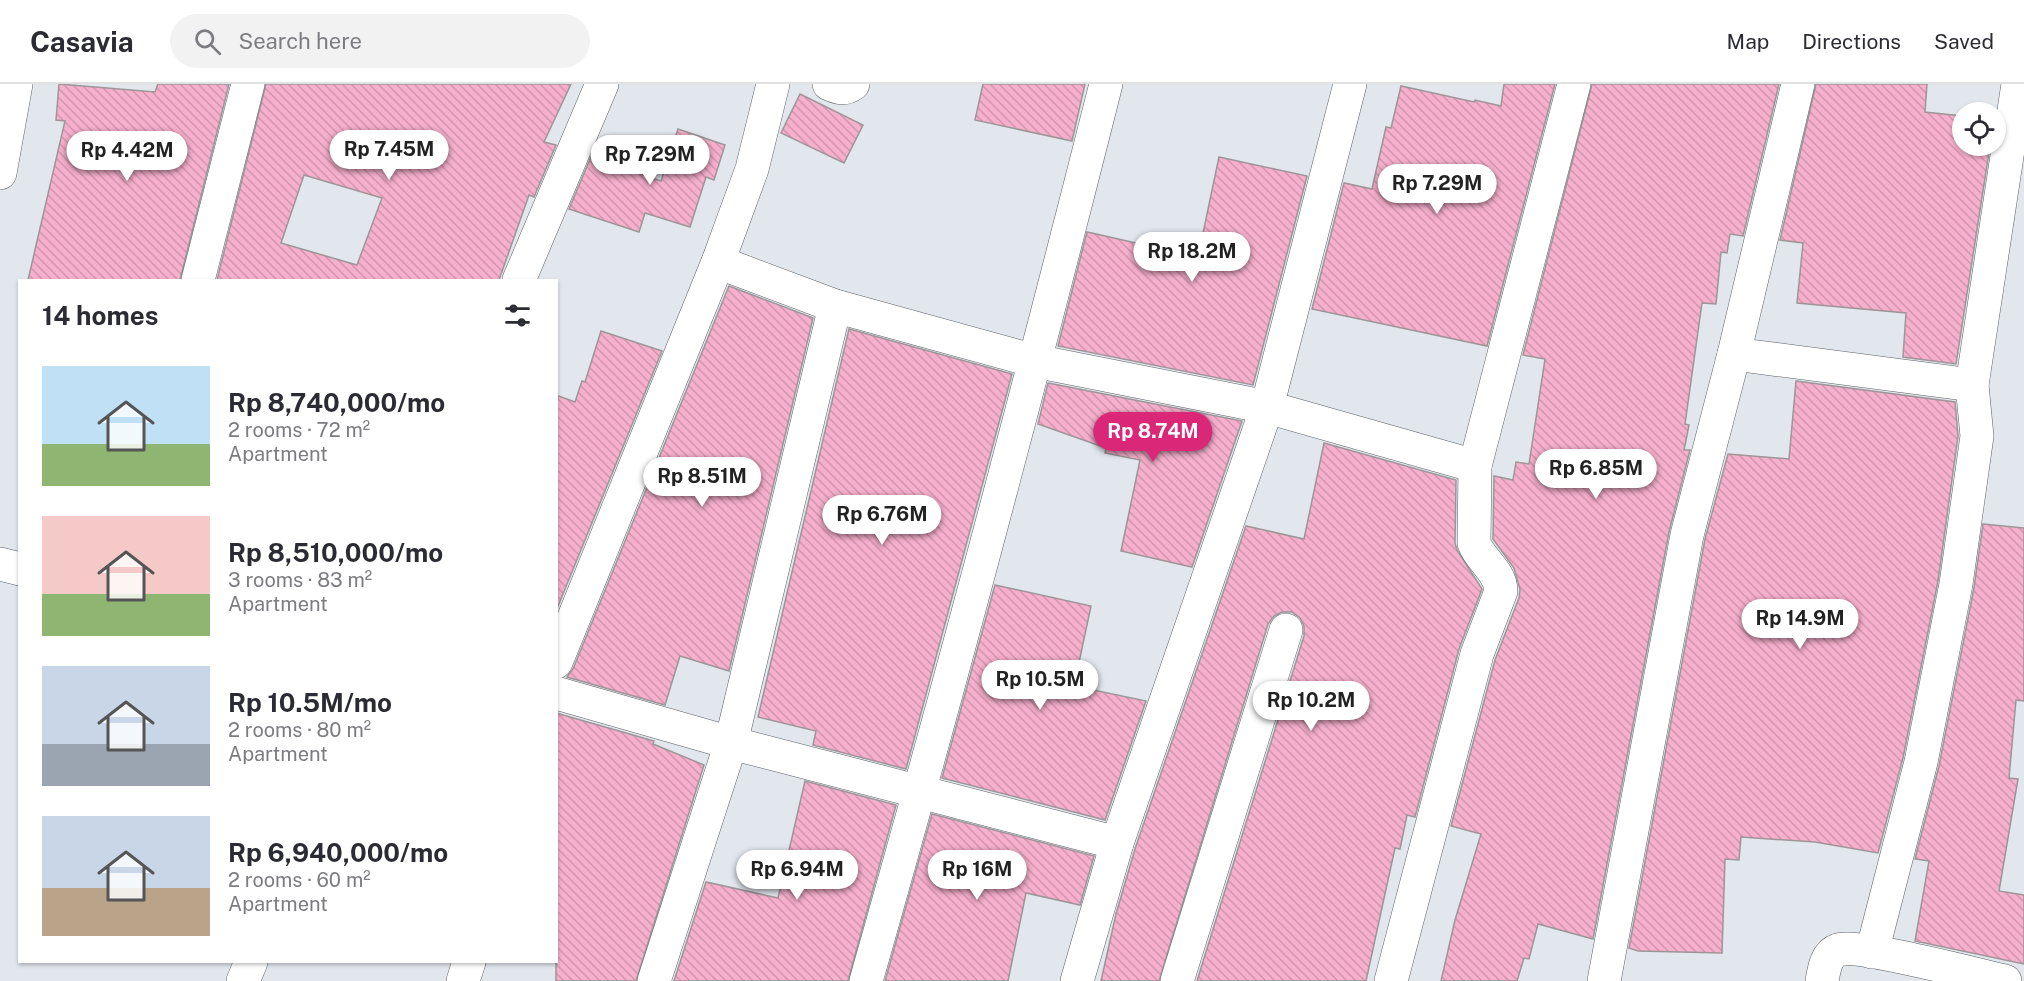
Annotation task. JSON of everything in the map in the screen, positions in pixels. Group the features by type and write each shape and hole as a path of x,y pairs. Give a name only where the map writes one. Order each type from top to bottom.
{"street":[{"path":"0,173 16,84"},
{"path":"198,279 248,84"},
{"path":"519,279 602,84"},
{"path":"558,657 718,262 752,169 773,84"},
{"path":"830,84 846,88 853,84"},
{"path":"866,981 920,792 1106,84"},
{"path":"1077,981 1118,843 1267,407 1350,84"},
{"path":"1391,981 1477,654 1501,591 1501,583 1476,550 1474,543 1475,466 1574,84"},
{"path":"1604,981 1687,535 1734,354 1798,84"},
{"path":"1872,952 1921,762 1956,584 1977,436 1972,385 2018,84"},
{"path":"718,262 835,306 1035,361 1267,407 1475,466"},
{"path":"654,981 731,743 835,306"},
{"path":"1734,354 1972,385"},
{"path":"0,564 18,568"},
{"path":"1177,981 1286,630"},
{"path":"558,694 731,743 1118,843"},
{"path":"1822,981 1831,954 1839,949 1872,952 2005,981"},
{"path":"243,981 250,963"},
{"path":"463,981 469,963"}],"building":[{"path":"59,84 155,92 158,84 229,84 180,279 28,279 65,121 56,120"},
{"path":"266,84 571,84 544,142 556,145 534,197 529,195 499,279 217,279","holes":["304,175 382,198 357,265 281,243"]},
{"path":"983,84 1085,84 1072,141 975,120"},
{"path":"1504,84 1555,84 1487,346 1312,309 1344,183 1372,189 1386,127 1391,128 1401,86 1501,106"},
{"path":"1592,84 1779,84 1743,236 1730,234 1727,253 1721,252 1716,304 1702,303 1685,424 1689,425 1684,450 1690,450 1669,532 1593,939 1538,924 1529,959 1524,958 1517,981 1441,981 1455,920 1481,834 1451,826 1495,660 1519,598 1520,589 1514,568 1493,539 1494,476 1513,480 1516,462 1529,464 1545,359 1523,355"},
{"path":"1816,84 1927,84 1925,112 1952,115 1952,156 1988,156 1956,364 1903,357 1906,313 1797,303 1803,243 1780,240"},
{"path":"800,94 863,125 844,163 781,133"},
{"path":"678,129 725,145 714,180 706,177 690,227 645,213 639,232 569,209 591,157 661,181"},
{"path":"1219,157 1307,176 1253,385 1058,346 1087,232 1198,257"},
{"path":"729,286 813,318 729,671 680,656 665,705 567,677 573,669"},
{"path":"849,329 1012,374 906,769 813,745 816,731 758,717"},
{"path":"601,331 662,351 558,606 558,396 575,402 582,381 585,382"},
{"path":"1796,381 1955,402 1958,436 1938,581 1903,758 1878,853 1815,842 1741,837 1739,860 1725,859 1722,953 1638,951 1629,948 1705,539 1728,454 1789,459"},
{"path":"1048,383 1242,421 1192,567 1121,551 1140,460 1105,453 1106,448 1038,424"},
{"path":"1324,443 1456,480 1455,543 1457,550 1482,589 1459,649 1415,817 1407,815 1400,849 1395,848 1366,981 1197,981 1304,636 1304,626 1300,618 1292,612 1282,612 1274,616 1268,624 1159,981 1101,981 1116,914 1135,849 1246,526 1304,539"},
{"path":"1983,524 2024,528 2024,701 2016,700 2009,778 2018,779 1999,891 2024,895 2024,964 1915,941 1929,861 1915,859 1939,766 1974,588"},
{"path":"995,585 1091,606 1074,686 1146,701 1105,820 942,778"},
{"path":"558,714 654,741 653,744 704,765 636,981 556,981 556,963 558,963"},
{"path":"805,781 896,805 848,981 674,981 706,882 778,898"},
{"path":"932,814 1094,856 1080,905 1026,893 1008,981 885,981"}]}
